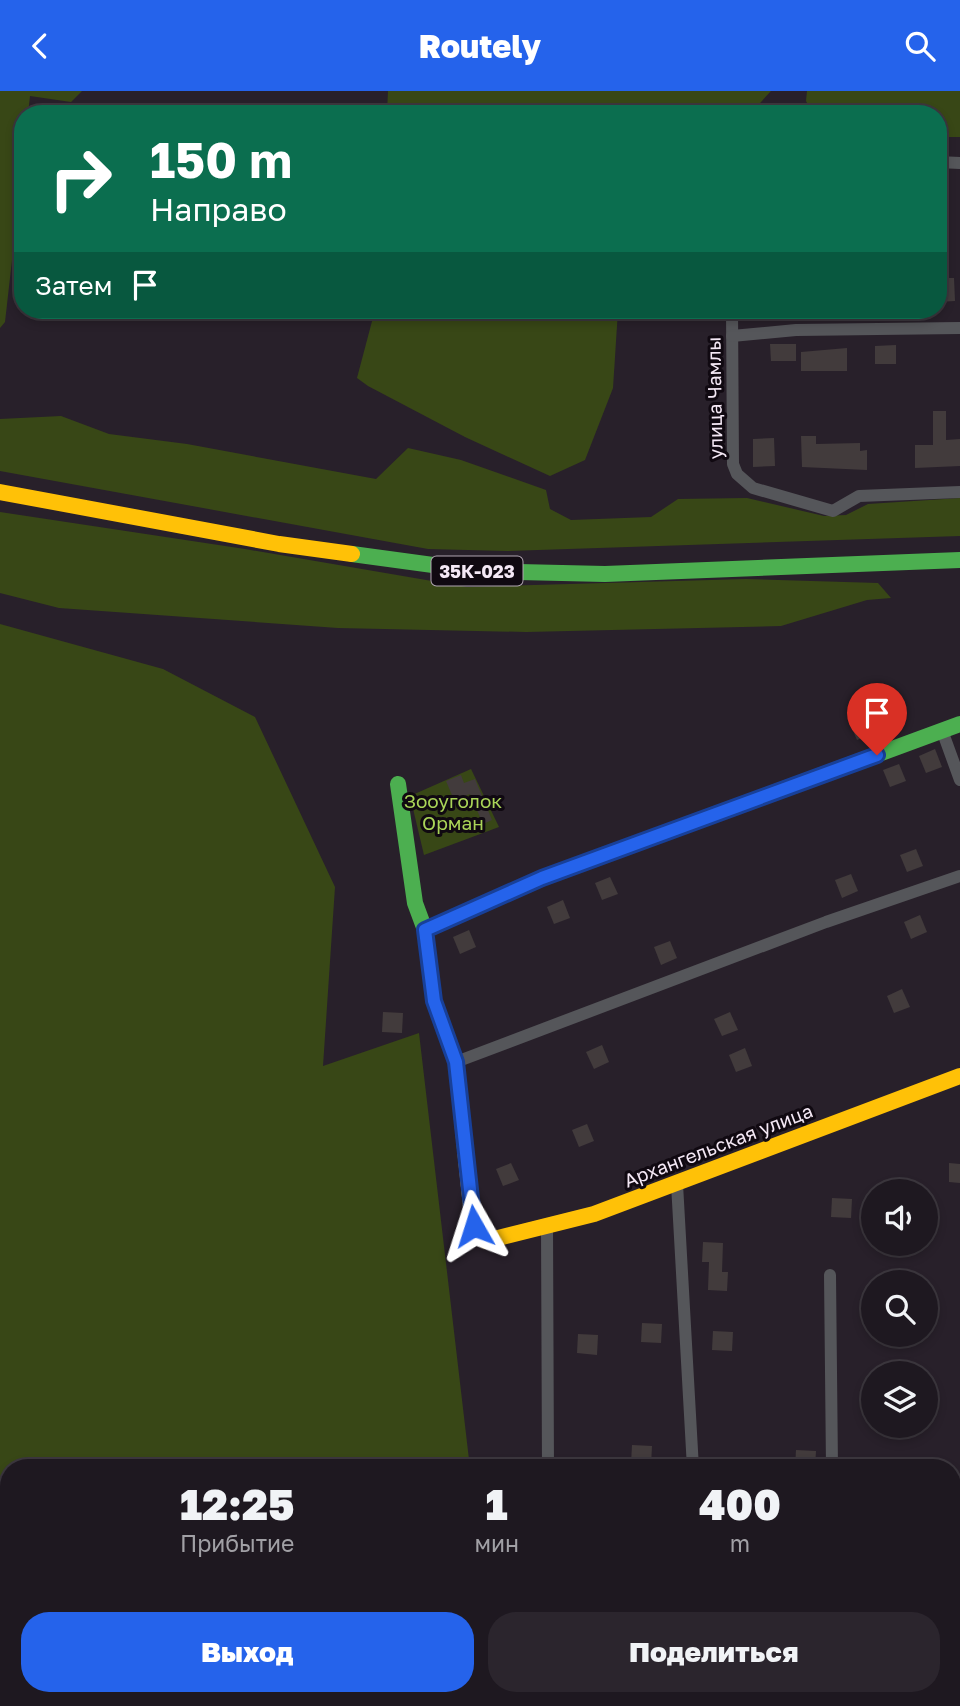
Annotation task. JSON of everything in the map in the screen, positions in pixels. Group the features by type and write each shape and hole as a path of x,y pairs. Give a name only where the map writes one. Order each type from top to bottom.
{"street":[{"name":"улица Чамлы","path":"732,319 733,464 744,483 833,511 859,496 960,492"},
{"path":"732,336 796,330 960,328"},
{"name":"35К-023","path":"0,492 279,544 477,571 605,574 960,560"},
{"path":"425,930 542,878 833,769 943,733 960,724"},
{"path":"943,733 960,780"},
{"path":"398,784 415,903 425,930 434,1001 456,1062 826,922 960,876"},
{"name":"Архангельская улица","path":"456,1062 474,1226 486,1241 594,1214 960,1076"},
{"path":"677,1184 692,1459"},
{"path":"547,1227 548,1459"},
{"path":"830,1275 828,1322 832,1459"}],"green space":[{"path":"0,91 82,91 71,102 30,96 29,105 14,105 14,242 5,322 0,328"},
{"path":"388,91 771,91 758,105 387,105"},
{"path":"807,91 960,91 960,137 947,137 947,105 808,105"},
{"path":"373,319 617,319 613,388 585,460 550,476 465,437 357,378"},
{"path":"61,416 109,434 187,444 376,479 408,448 461,460 546,490 550,509 571,520 651,517 678,499 747,498 824,516 846,515 868,504 960,498 960,536 507,551 428,549 0,471 0,419"},
{"path":"0,512 245,549 467,587 746,579 878,583 891,598 867,600 781,626 526,632 338,628 59,608 0,593"},
{"path":"0,624 163,669 255,717 335,887 323,1066 419,1033 469,1459 0,1459"},
{"name":"Зооуголок Орман","path":"471,769 499,827 424,855 410,796"}],"building":[{"path":"947,278 954,278 955,301 947,301"},
{"path":"770,344 796,344 796,361 771,361"},
{"path":"896,345 896,364 875,364 875,346"},
{"path":"847,348 847,371 801,371 801,352"},
{"path":"933,411 946,411 946,440 960,439 960,466 915,468 915,445 933,445"},
{"path":"801,436 816,436 816,444 860,443 860,451 867,450 867,470 802,467"},
{"path":"774,438 775,466 753,467 753,439"},
{"path":"873,709 884,734 868,741 866,736 857,740 848,719"},
{"path":"935,749 942,767 926,773 919,756"},
{"path":"899,764 906,781 890,787 883,770"},
{"path":"461,775 464,783 475,779 492,820 483,824 470,794 454,800 446,781"},
{"path":"916,849 923,866 907,872 900,855"},
{"path":"851,874 858,891 842,898 835,880"},
{"path":"610,877 618,894 602,900 595,883"},
{"path":"563,900 570,918 554,924 547,907"},
{"path":"920,915 927,932 911,939 904,922"},
{"path":"469,930 476,947 460,954 453,937"},
{"path":"670,941 677,958 661,965 654,947"},
{"path":"902,989 910,1007 894,1013 887,996"},
{"path":"383,1012 403,1013 402,1033 382,1032"},
{"path":"730,1012 738,1030 722,1036 714,1019"},
{"path":"602,1045 609,1062 594,1069 586,1052"},
{"path":"745,1048 752,1066 736,1072 729,1055"},
{"path":"587,1124 594,1141 579,1147 572,1130"},
{"path":"511,1163 519,1180 503,1186 496,1169"},
{"path":"949,1163 960,1164 960,1183 949,1182"},
{"path":"832,1198 852,1199 851,1218 831,1217"},
{"path":"703,1242 723,1243 722,1272 728,1272 727,1291 708,1290 709,1262 702,1262"},
{"path":"642,1323 662,1324 661,1343 641,1342"},
{"path":"713,1331 733,1332 732,1351 712,1350"},
{"path":"578,1334 598,1335 597,1355 577,1353"},
{"path":"632,1445 652,1446 651,1459 631,1459"},
{"path":"796,1450 816,1451 816,1459 796,1459"}],"traffic: fast":[{"path":"352,554 477,571 605,574 960,560"},
{"path":"425,930 542,878 960,724"},
{"path":"398,784 415,903 425,930 434,1001 456,1062 465,1149"}],"traffic: slow":[{"path":"0,492 279,544 352,554"},
{"path":"465,1149 473,1226 486,1241 594,1214 960,1076"}],"route":[{"path":"474,1226 456,1062 434,1001 425,930 542,878 877,755"}]}
